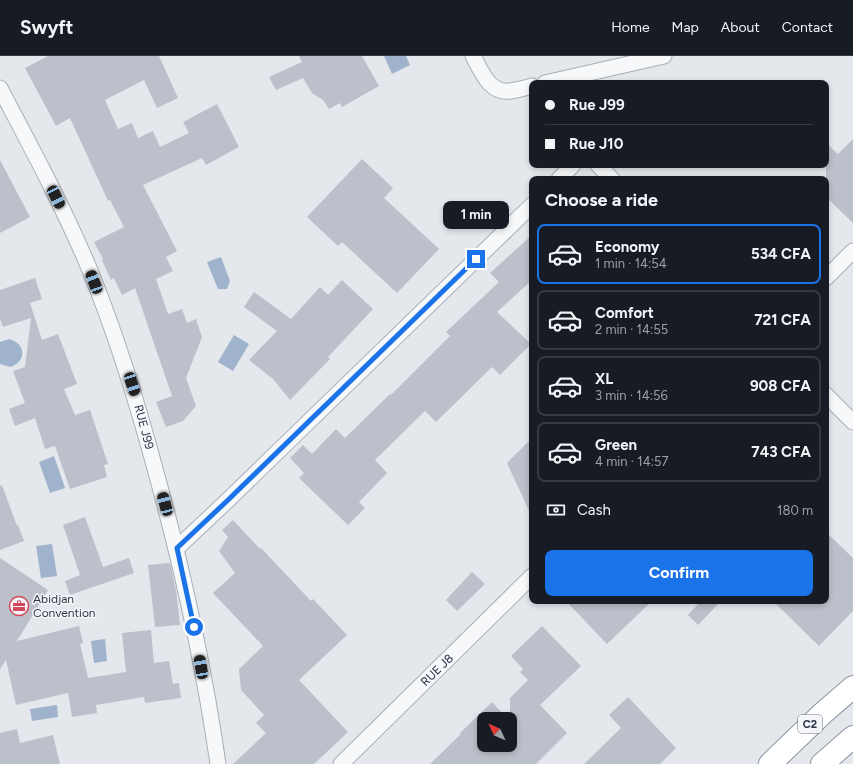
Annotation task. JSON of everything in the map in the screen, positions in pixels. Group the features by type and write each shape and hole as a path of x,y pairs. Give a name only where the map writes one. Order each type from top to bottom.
{"highway":[{"name":"C2","path":"770,764 823,712 853,687"},
{"path":"822,764 853,737"}],"street":[{"path":"473,56 487,81 492,86 502,91 529,87"},
{"path":"558,80 664,56"},
{"name":"RUE J99","path":"0,88 70,224 118,342 139,408 177,548 212,723 218,764"},
{"path":"561,176 570,168"},
{"path":"601,168 609,176"},
{"path":"177,548 529,208"},
{"path":"829,275 853,251"},
{"path":"829,398 853,422"},
{"name":"RUE J8","path":"341,764 529,579"}],"water":[{"path":"384,56 406,56 410,65 392,74"},
{"path":"221,257 230,281 227,289 218,289 207,262"},
{"path":"234,335 249,344 233,371 218,362"},
{"path":"9,339 19,344 22,353 22,357 16,365 10,367 0,364 0,342"},
{"path":"54,456 65,488 50,493 39,462"},
{"path":"52,544 57,576 41,578 36,546"},
{"path":"105,639 107,661 94,663 91,641"},
{"path":"57,705 58,717 32,721 30,709"}],"building":[{"path":"48,56 159,56 178,98 157,108 144,80 105,100 118,129 132,123 138,138 153,131 160,147 189,133 183,122 217,104 239,147 206,165 202,158 143,185 177,251 166,257 173,271 156,279 168,314 182,309 187,323 196,319 202,337 186,378 196,406 183,421 166,427 156,402 172,396 135,288 122,295 114,278 111,280 102,260 103,259 94,242 124,227 110,200 108,201 70,118 56,126 25,68"},
{"path":"299,56 362,56 379,86 342,107 340,103 329,109 323,100 312,93 303,78 276,90 269,77 302,62"},
{"path":"853,139 853,223 829,200 829,176 826,176 826,168 829,168 829,146 838,154"},
{"path":"362,159 393,188 384,198 439,249 397,293 342,242 338,246 307,217"},
{"path":"0,160 30,217 0,233"},
{"path":"529,238 529,283 497,312 529,342 529,346 500,375 492,367 436,422 425,411 375,460 387,473 359,502 365,508 348,525 299,478 304,473 290,458 303,445 312,454 336,429 345,438 390,394 391,395 450,336 446,332 499,282 490,273"},
{"path":"35,278 42,299 30,303 42,340 58,334 77,384 64,389 75,415 90,410 108,464 104,465 107,477 70,489 55,446 45,449 35,418 15,426 9,409 25,403 13,371 25,367 31,318 3,327 0,319 0,290"},
{"path":"342,280 373,309 328,357 330,359 290,400 273,379 249,360 277,331 244,307 254,292 291,319 320,287 328,295"},
{"path":"529,441 529,511 507,463"},
{"path":"2,485 24,541 0,550 0,486"},
{"path":"85,517 103,567 129,558 134,573 70,595 65,581 80,575 63,525"},
{"path":"233,520 311,601 313,599 347,635 299,680 348,732 314,764 233,764 266,733 256,723 264,715 241,690 239,669 263,646 213,593 235,573 219,551 228,537 222,530"},
{"path":"829,535 853,558 853,611 819,646 776,604 829,604"},
{"path":"0,558 48,590 17,641 79,626 83,643 80,644 88,678 126,672 122,633 151,630 154,663 169,661 173,684 179,683 181,698 145,703 144,697 96,705 97,713 72,717 68,693 16,705 6,660 0,669"},
{"path":"170,563 176,590 180,625 155,627 148,565"},
{"path":"472,572 485,584 457,611 446,600"},
{"path":"569,604 649,604 607,644"},
{"path":"698,604 718,604 698,625 688,615"},
{"path":"542,626 581,666 540,705 567,733 536,764 430,764 477,717 477,752 517,752 517,712 510,712 510,698 528,680 520,672 523,669 511,656"},
{"path":"628,697 676,748 660,764 584,764 621,728 609,715"},
{"path":"492,702 501,712 482,712"},
{"path":"17,729 20,743 53,735 60,764 0,764 0,733"}],"place":[{"name":"Abidjan Convention","path":"19,606"}],"route":[{"path":"194,627 177,548 476,259"}]}
